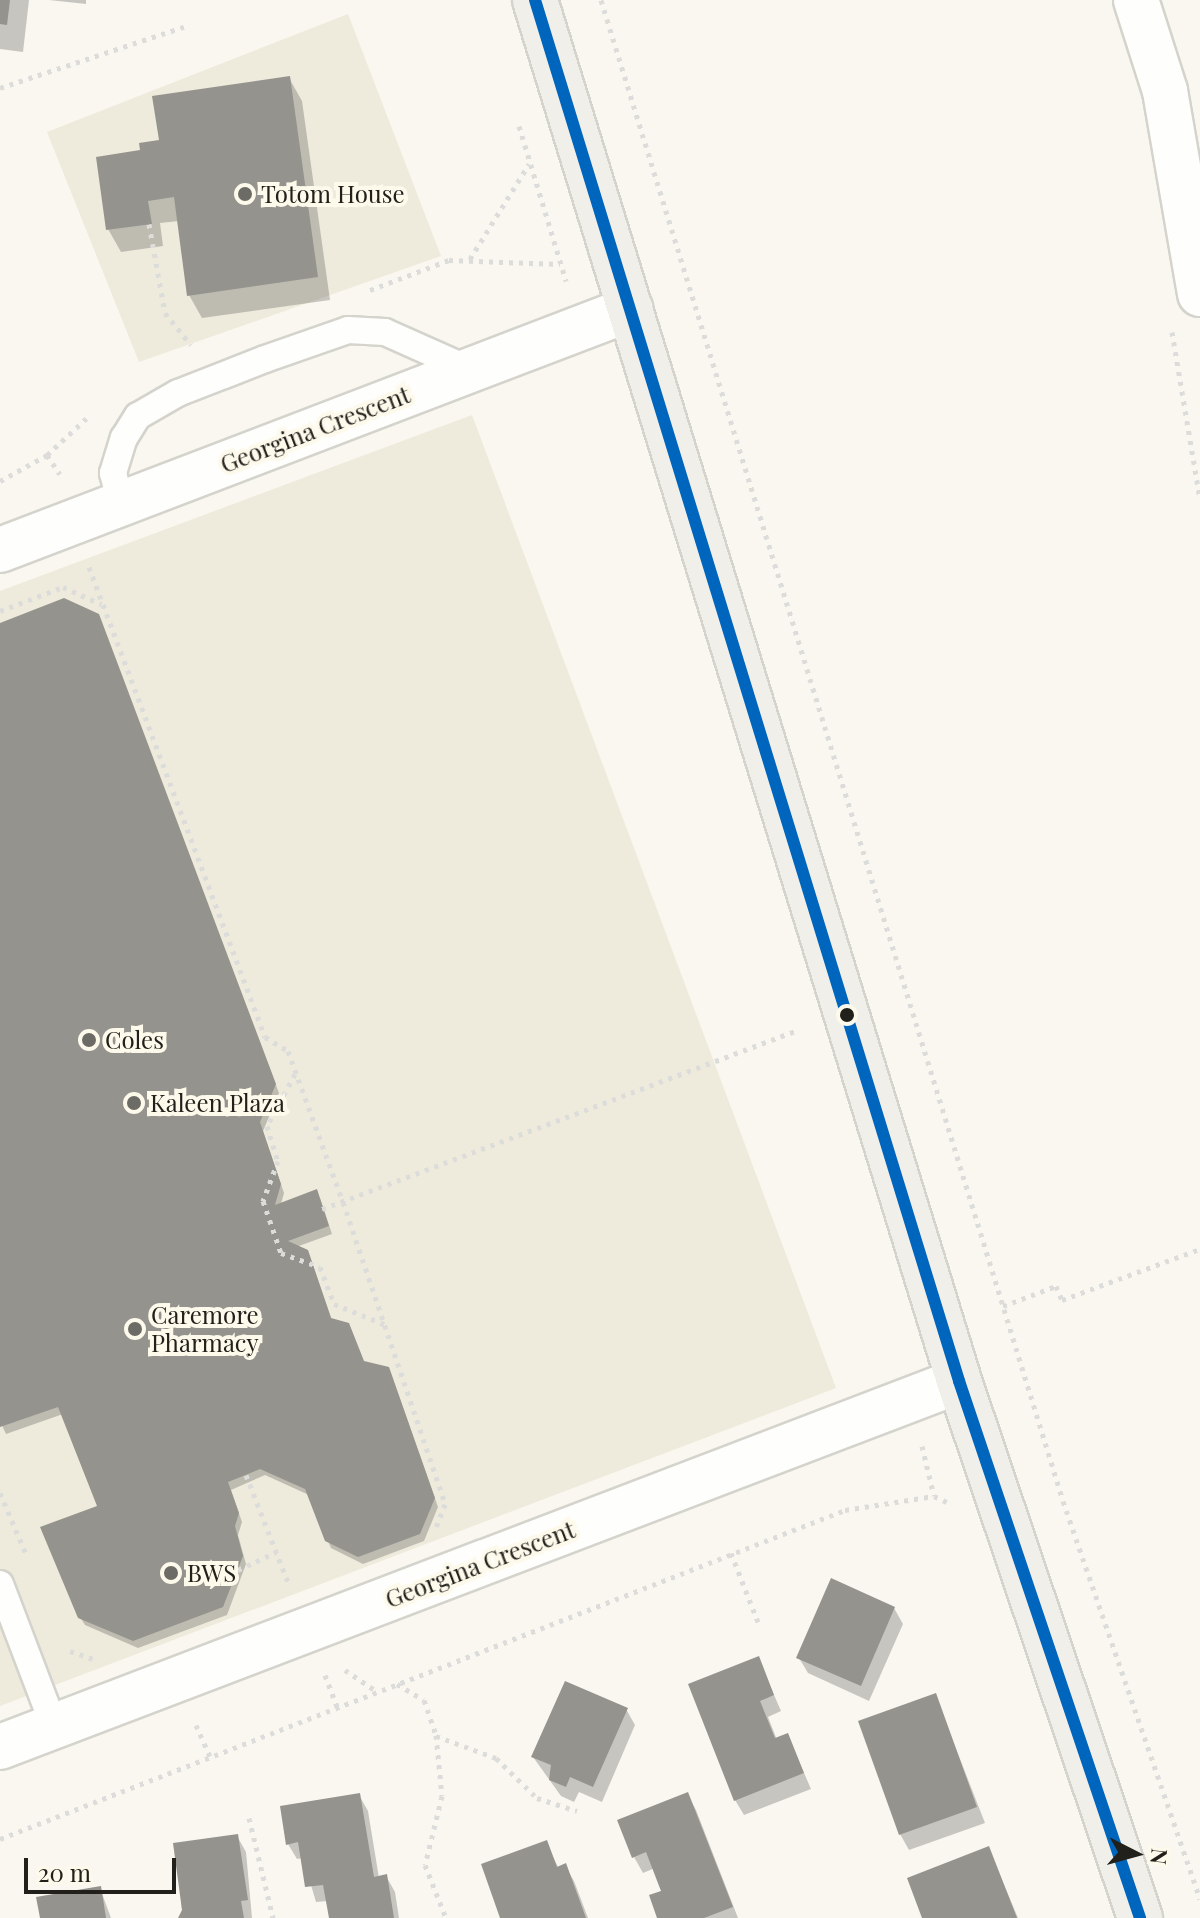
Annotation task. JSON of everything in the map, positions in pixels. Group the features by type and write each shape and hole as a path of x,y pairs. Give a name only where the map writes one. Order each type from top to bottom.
{"street":[{"path":"535,0 959,1381 1140,1918"},
{"path":"1140,1 1165,91 1200,294"},
{"name":"Georgina Crescent","path":"0,550 630,309"},
{"name":"Georgina Crescent","path":"0,1747 959,1381"}],"lane":[{"path":"121,503 113,473 124,438 138,416 178,393 265,359 348,330 385,332 470,370"},
{"path":"0,1584 54,1726"}],"path":[{"path":"601,0 1063,1501 1200,1899"},
{"path":"0,88 189,25"},
{"path":"470,259 529,163"},
{"path":"149,224 165,313 199,356"},
{"path":"91,574 265,1037 288,1051 343,1202 445,1504 434,1534"},
{"path":"0,611 63,587 102,605"},
{"path":"322,1209 798,1030"},
{"path":"296,1073 267,1126 278,1161 263,1201 281,1253 320,1267 334,1304 384,1324"},
{"path":"1003,1306 1056,1286 1062,1300 1200,1249"},
{"path":"0,1493 30,1563"},
{"path":"0,1839 845,1510 934,1496"},
{"path":"238,1570 276,1552"},
{"path":"731,1553 760,1627"},
{"path":"274,1591 303,1580"},
{"path":"66,1643 72,1654 100,1660"},
{"path":"322,1667 350,1670 377,1691"},
{"path":"397,1684 424,1700 436,1735 442,1796 425,1865 446,1918"},
{"path":"436,1735 496,1758 537,1798 577,1811"},
{"path":"249,1818 273,1918"}],"shaded area":[{"name":"Totom House","path":"348,14 441,256 139,362 47,132"},
{"path":"472,415 836,1388 0,1706 0,591"}],"building":[{"path":"0,0 10,0 7,25 0,24"},
{"path":"290,76 318,277 187,296 174,197 148,201 152,224 106,230 96,157 140,150 139,143 159,140 152,96"},
{"name":"Kaleen Plaza","path":"64,598 99,614 276,1084 260,1122 281,1184 275,1205 317,1189 329,1226 288,1241 308,1250 331,1318 349,1323 364,1361 389,1367 435,1498 420,1534 358,1557 325,1541 305,1489 260,1469 228,1482 239,1513 235,1526 243,1556 223,1607 133,1641 78,1618 40,1527 97,1506 58,1407 0,1427 0,623"},
{"path":"831,1578 895,1607 861,1686 796,1658"},
{"path":"759,1656 774,1695 760,1701 775,1738 788,1733 804,1773 734,1801 688,1684"},
{"path":"565,1681 628,1708 593,1787 570,1777 566,1787 549,1780 551,1765 531,1757"},
{"path":"936,1693 977,1807 899,1835 858,1721"},
{"path":"688,1792 733,1907 704,1918 657,1918 649,1895 661,1891 646,1852 632,1858 617,1820"},
{"path":"360,1793 374,1877 387,1874 394,1918 329,1918 323,1885 305,1887 298,1842 286,1845 280,1806"},
{"path":"238,1834 248,1900 241,1901 244,1918 178,1918 182,1910 173,1843"},
{"path":"547,1840 557,1867 566,1863 586,1918 500,1918 481,1864"},
{"path":"989,1846 1017,1918 922,1918 907,1878"},
{"path":"101,1886 106,1918 40,1918 36,1897"}],"transit line":[{"path":"535,0 959,1381 1140,1918"}],"place":[{"name":"Totom House","path":"245,194"},
{"name":"Coles","path":"89,1040"},
{"name":"Kaleen Plaza","path":"134,1103"},
{"name":"Caremore Pharmacy","path":"135,1329"},
{"name":"BWS","path":"171,1573"}]}
